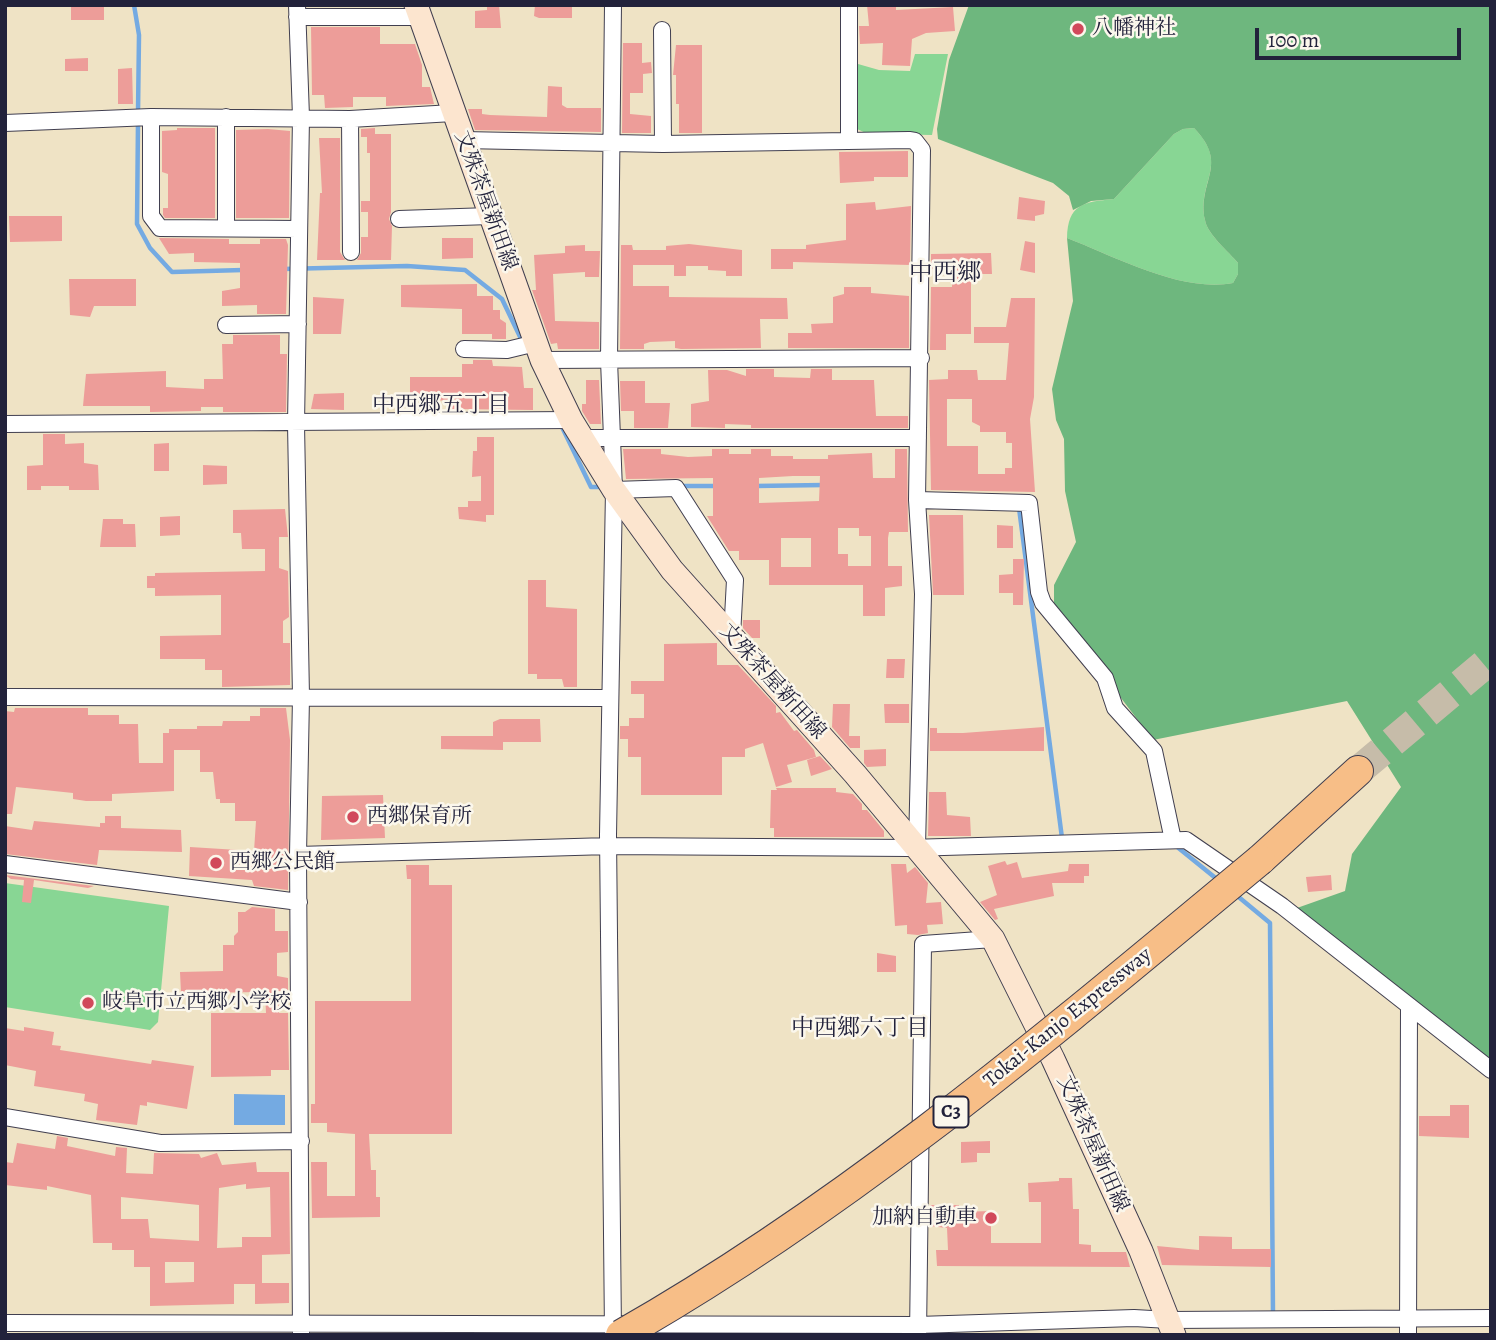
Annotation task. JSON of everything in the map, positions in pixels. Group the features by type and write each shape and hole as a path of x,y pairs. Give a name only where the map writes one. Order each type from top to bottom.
{"highway":[{"name":"Tokai-Kanjo Expressway","path":"615,1331 792,1229 899,1152 1018,1060 1260,860 1358,771"}],"main road":[{"name":"文殊茶屋新田線","path":"418,11 539,352 577,429 614,490 672,570 918,846 993,939 1029,1006 1141,1251 1171,1328"}],"street":[{"path":"612,5 609,360 614,490 609,846 615,1331"},
{"path":"849,5 849,141"},
{"path":"301,1330 298,855 301,697 296,424 301,117 297,11 418,11"},
{"path":"662,30 663,144"},
{"path":"5,123 151,117 350,119 453,113"},
{"path":"151,117 151,216 160,228 299,229"},
{"path":"226,117 226,228"},
{"path":"350,119 351,252"},
{"path":"463,140 663,144 909,140 915,141 922,150 917,500 923,594 918,846"},
{"path":"399,219 490,216"},
{"path":"226,325 298,324"},
{"path":"464,349 539,352 609,360 921,358"},
{"path":"5,424 296,424 577,429 611,436 918,438"},
{"path":"614,490 676,488 735,580 733,636"},
{"path":"917,500 1029,503 1039,592 1043,603 1105,678 1115,708 1154,751 1173,840"},
{"path":"5,697 609,698"},
{"path":"298,855 609,846 918,846 1186,840 1282,906 1491,1070"},
{"path":"5,864 299,902"},
{"path":"918,1330 923,944 993,939"},
{"path":"1408,1327 1409,1006"},
{"path":"5,1117 160,1143 301,1141"},
{"path":"5,1323 301,1330 918,1330 1134,1318 1171,1328 1408,1327 1491,1318"}],"green space":[{"path":"969,5 1491,5 1491,1064 1297,908 1345,891 1352,854 1401,787 1347,701 1153,740 1054,610 1054,585 1076,542 1065,491 1064,439 1056,420 1052,389 1073,301 1067,238 1148,271 1192,283 1233,283 1238,274 1238,263 1214,237 1205,220 1210,152 1194,128 1183,129 1174,134 1114,199 1091,201 1073,210 1069,196 1053,183 938,139 937,129 949,60"},
{"path":"915,54 948,54 932,135 868,134 857,129 858,64 879,70 910,71"},
{"path":"1194,128 1210,152 1205,220 1214,237 1238,263 1238,274 1233,283 1213,285 1170,278 1067,238 1070,218 1079,207 1114,199 1174,134 1183,129"},
{"path":"5,883 169,906 158,1022 150,1030 5,1007"}],"water":[{"path":"234,1094 285,1095 285,1125 234,1125"}],"building":[{"path":"71,5 104,5 104,20 71,20"},
{"path":"487,5 499,5 501,28 475,28 475,11 487,10"},
{"path":"535,5 572,5 572,18 539,18 534,16"},
{"path":"867,5 896,5 896,10 953,7 955,31 926,33 912,39 910,66 882,65 883,43 860,44 859,26 869,26"},
{"path":"311,27 380,27 380,44 415,44 422,65 422,87 430,87 434,104 386,106 386,97 353,97 353,107 325,108 324,95 312,95"},
{"path":"623,43 642,43 642,63 651,62 652,73 643,74 643,93 630,93 630,114 651,116 651,133 622,133"},
{"path":"676,45 702,45 702,133 679,133 676,75 673,75"},
{"path":"88,58 88,71 65,71 65,59"},
{"path":"132,68 133,104 118,104 118,69"},
{"path":"548,86 562,87 562,105 567,108 601,108 601,132 475,130 468,109 482,109 482,114 490,115 547,117"},
{"path":"177,128 215,128 215,218 165,218 163,215 163,208 168,208 168,174 162,172 162,131"},
{"path":"375,128 375,134 391,134 391,260 357,260 361,253 361,237 368,237 368,212 361,212 361,201 370,201 370,153 367,153 367,137 361,137 361,129"},
{"path":"236,130 290,131 289,218 236,218"},
{"path":"319,138 340,138 340,252 345,260 317,260 322,193"},
{"path":"908,151 908,177 874,177 874,181 840,183 839,152"},
{"path":"1019,197 1045,201 1044,214 1035,216 1035,221 1017,219"},
{"path":"875,202 876,210 911,206 910,265 793,262 793,269 771,269 771,249 806,249 806,245 846,240 846,204"},
{"path":"9,216 62,216 62,241 10,242"},
{"path":"159,238 229,239 229,244 260,244 260,239 286,239 286,314 257,314 257,305 222,306 222,291 240,288 240,263 194,262 194,253 169,254"},
{"path":"442,238 473,238 473,258 442,259"},
{"path":"1025,241 1035,243 1035,273 1020,270"},
{"path":"689,244 742,250 742,276 726,276 726,271 708,270 708,266 686,266 686,276 674,276 674,265 633,265 633,286 669,286 669,297 787,298 788,319 760,319 761,348 681,349 675,348 675,341 650,342 644,344 644,349 620,349 621,245 632,245 633,250 666,250 666,246"},
{"path":"585,245 585,251 600,251 599,277 585,277 585,272 553,274 555,321 599,322 599,349 558,349 557,343 551,344 532,290 536,290 534,255 565,253 565,246"},
{"path":"991,253 992,274 971,274 971,334 946,334 946,350 930,350 931,287 952,287 953,270 931,269 931,254"},
{"path":"69,279 136,279 136,306 94,306 90,317 70,315"},
{"path":"477,284 477,296 493,296 493,310 500,310 500,319 506,323 506,339 492,339 492,334 462,334 462,309 401,307 401,285"},
{"path":"844,287 871,287 871,293 909,296 909,348 788,348 788,333 812,333 811,324 833,323 833,297 844,294"},
{"path":"313,297 344,299 341,334 313,334"},
{"path":"1011,298 1035,298 1034,397 1030,419 1035,492 931,490 929,380 948,379 948,370 977,370 978,380 1006,380 1009,343 974,343 974,327 1006,327","holes":["947,399 972,399 972,422 980,426 980,432 1006,432 1006,443 1012,443 1012,468 1005,468 1005,474 978,474 978,446 947,446"]},
{"path":"233,335 280,335 280,354 287,354 286,412 223,412 223,407 201,407 201,411 150,412 150,406 83,406 86,374 166,371 166,387 204,389 204,379 223,379 222,344 233,344"},
{"path":"473,360 492,360 493,366 522,367 524,388 533,388 533,410 452,409 452,401 410,399 410,377 462,377 462,364 473,364"},
{"path":"746,369 774,369 774,377 810,378 811,369 832,369 832,380 874,380 876,416 908,416 908,428 751,428 751,425 725,424 725,428 691,427 691,404 709,401 708,370 727,370 746,376"},
{"path":"586,380 599,380 601,424 590,424 582,411 582,404 586,404"},
{"path":"620,381 645,381 645,403 670,403 668,428 634,428 634,411 621,411"},
{"path":"344,393 344,410 311,409 314,394"},
{"path":"43,434 65,434 65,444 84,443 84,463 98,465 99,490 41,486 41,490 27,490 27,466 43,465"},
{"path":"477,437 494,437 494,515 486,515 486,522 459,519 458,507 468,507 468,501 481,501 481,476 472,477 473,451 477,451"},
{"path":"169,443 169,471 154,471 154,444"},
{"path":"623,449 661,449 661,454 688,457 712,456 712,449 729,449 729,454 751,454 751,449 771,449 771,456 793,456 793,459 828,459 828,455 872,453 873,478 895,478 895,449 907,449 908,532 889,532 888,538 888,566 902,566 902,586 885,588 885,616 863,616 863,585 769,585 769,560 739,560 739,551 729,551 707,516 713,516 713,478 626,479","holes":["820,476 819,501 759,503 759,478","838,528 859,528 859,536 871,536 871,566 848,566 848,554 838,554","781,538 811,538 811,567 781,567"]},
{"path":"203,465 227,466 227,484 203,485"},
{"path":"285,509 288,537 279,537 279,568 288,571 289,617 283,621 283,643 290,643 290,685 222,687 222,670 205,670 205,659 160,659 160,636 221,635 221,595 155,596 155,588 147,588 147,576 155,576 155,573 265,571 265,549 242,549 241,533 233,533 233,510"},
{"path":"929,515 963,515 964,595 933,595"},
{"path":"180,516 180,535 160,536 160,517"},
{"path":"103,519 123,519 123,524 135,524 136,547 100,547"},
{"path":"997,525 1013,526 1013,548 997,548"},
{"path":"1013,559 1024,559 1023,605 1013,605 1013,593 999,593 999,575 1013,574"},
{"path":"528,580 546,580 546,607 577,609 577,687 564,687 562,679 537,679 537,674 528,674"},
{"path":"743,620 760,620 760,638 752,638 743,628"},
{"path":"717,643 717,665 738,665 776,706 776,713 780,712 794,731 797,730 814,750 816,757 787,765 792,782 776,787 763,743 745,749 745,757 722,757 722,795 641,795 641,757 628,757 628,739 620,739 620,726 629,726 629,718 644,718 644,694 631,694 631,681 664,681 664,644"},
{"path":"887,659 905,659 904,678 886,678"},
{"path":"833,704 850,704 849,736 860,736 860,748 850,748 832,727"},
{"path":"884,704 909,704 909,723 885,723"},
{"path":"15,708 88,708 88,715 119,715 119,724 138,724 139,763 163,763 163,733 169,733 169,729 197,729 197,726 222,726 223,721 250,721 250,716 260,716 260,708 286,708 290,740 288,890 254,886 252,880 189,876 190,847 254,851 256,821 235,821 235,803 220,803 220,799 216,799 213,772 200,772 200,750 174,750 174,791 112,794 112,801 86,801 73,799 73,793 16,787 12,814 5,814 5,711 14,712"},
{"path":"500,719 540,719 541,742 503,742 503,750 441,749 441,736 493,736 493,722"},
{"path":"1044,727 1044,751 930,751 930,728 937,728 937,733 963,733"},
{"path":"886,749 886,766 867,767 864,763 864,750"},
{"path":"820,756 832,769 811,776 807,760"},
{"path":"776,788 836,788 836,792 853,794 862,804 862,810 867,810 884,831 884,837 774,837 774,828 770,828 771,790 777,790"},
{"path":"929,792 946,792 947,815 970,817 971,836 928,836"},
{"path":"383,795 385,838 321,840 322,796"},
{"path":"105,816 121,816 121,828 181,830 182,852 99,850 97,865 5,854 5,826 32,830 34,821 100,827 100,823 105,823"},
{"path":"1005,861 1007,865 1017,862 1022,878 1068,871 1069,864 1089,864 1089,876 1084,876 1084,883 1052,883 1054,896 994,909 998,919 995,920 980,902 997,895 988,866"},
{"path":"891,864 906,864 907,873 915,867 928,883 926,903 941,902 943,924 927,925 928,933 918,935 907,934 907,925 895,926"},
{"path":"406,865 429,865 429,885 452,885 452,1134 369,1134 371,1170 376,1170 376,1197 380,1197 380,1217 312,1218 311,1162 327,1162 327,1196 355,1196 355,1134 327,1132 327,1123 311,1123 311,1104 315,1104 315,1001 411,1001 411,879 407,879"},
{"path":"5,875 94,886 88,888 34,880 31,903 22,902 24,880 11,879"},
{"path":"1331,875 1332,890 1308,892 1306,877"},
{"path":"252,907 275,909 275,931 288,931 288,952 277,953 277,976 288,978 288,991 278,991 279,1013 288,1013 289,1070 271,1070 271,1076 211,1077 211,1013 266,1013 265,992 181,993 180,972 223,971 223,945 234,945 234,936 238,932 238,912 245,912"},
{"path":"877,953 896,956 896,972 877,972"},
{"path":"24,1027 54,1032 52,1045 61,1046 60,1050 151,1064 152,1060 194,1066 187,1109 147,1102 147,1106 140,1105 137,1125 96,1120 98,1104 84,1101 85,1094 34,1086 36,1071 5,1065 5,1028 24,1031"},
{"path":"1450,1105 1469,1105 1469,1138 1419,1136 1419,1116 1450,1116"},
{"path":"57,1136 68,1138 67,1146 115,1156 116,1147 127,1148 126,1173 153,1174 154,1153 199,1154 201,1158 217,1153 222,1165 256,1162 257,1172 289,1172 290,1254 262,1255 262,1283 289,1283 289,1303 255,1304 255,1284 234,1284 234,1304 150,1306 150,1267 134,1267 134,1250 112,1250 112,1243 93,1243 91,1195 47,1186 47,1190 5,1185 5,1162 13,1163 17,1143 55,1149","holes":["246,1184 246,1189 270,1187 271,1237 242,1237 242,1247 217,1248 219,1188","121,1197 199,1205 199,1241 150,1238 148,1219 121,1219","165,1262 194,1262 194,1282 165,1283"]},
{"path":"990,1141 990,1153 977,1153 977,1162 961,1163 961,1142"},
{"path":"1059,1178 1072,1178 1073,1209 1079,1209 1079,1244 1091,1245 1091,1252 1126,1252 1130,1267 937,1266 936,1250 948,1250 947,1228 930,1226 930,1205 959,1205 959,1212 991,1211 991,1243 1041,1243 1041,1202 1029,1202 1028,1183 1059,1181"},
{"path":"1199,1236 1232,1237 1232,1249 1271,1249 1271,1267 1162,1265 1157,1246 1199,1250"}],"waterway":[{"path":"134,5 139,35 138,113"},
{"path":"138,122 137,224 150,248 172,272 243,270"},
{"path":"283,269 407,266 465,270 502,299 523,343"},
{"path":"562,427 591,487 603,487"},
{"path":"755,486 824,485"},
{"path":"678,486 719,486"},
{"path":"1016,508 1019,508 1062,838"},
{"path":"1176,846 1218,880"},
{"path":"1235,894 1270,923 1273,1315"}],"tunnel":[{"path":"1358,771 1491,659"}],"place":[{"name":"八幡神社","path":"1078,29"},
{"name":"西郷保育所","path":"353,817"},
{"name":"西郷公民館","path":"216,863"},
{"name":"岐阜市立西郷小学校","path":"88,1003"},
{"name":"加納自動車","path":"991,1218"}],"district":[{"name":"中西郷","path":"945,274"},
{"name":"中西郷五丁目","path":"441,406"},
{"name":"中西郷六丁目","path":"860,1029"}]}
